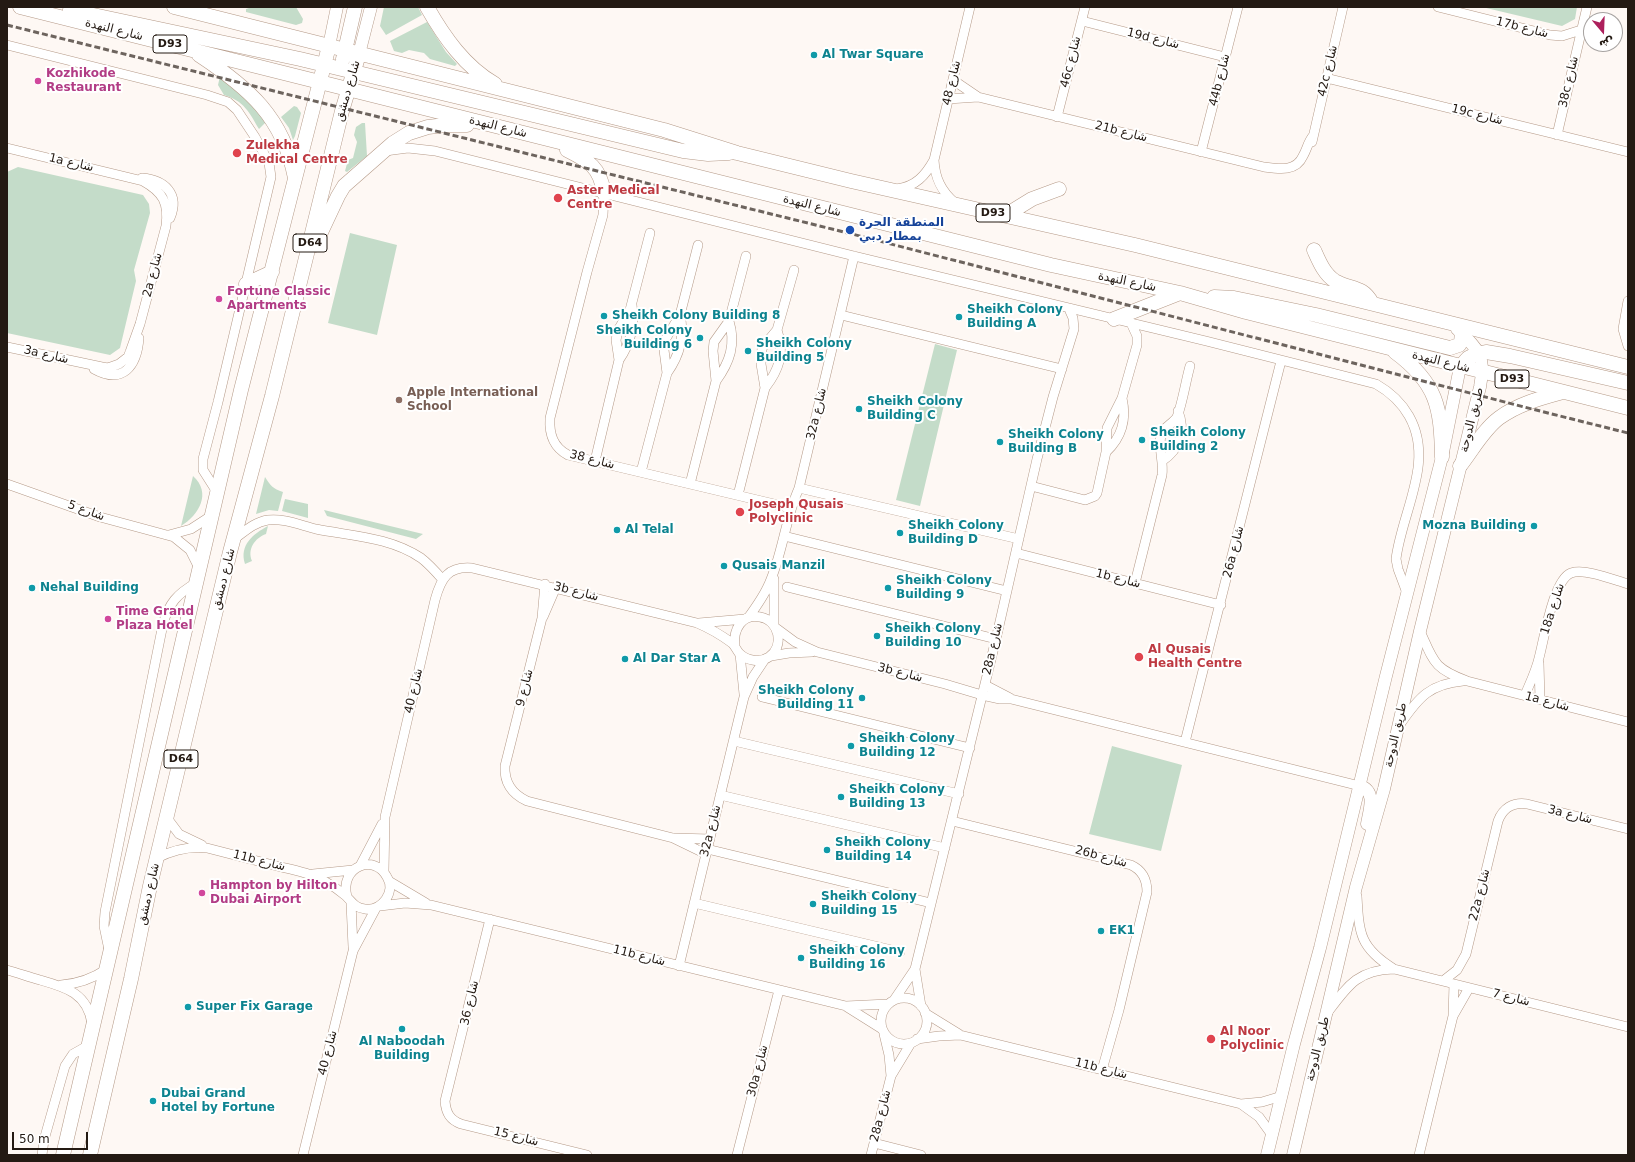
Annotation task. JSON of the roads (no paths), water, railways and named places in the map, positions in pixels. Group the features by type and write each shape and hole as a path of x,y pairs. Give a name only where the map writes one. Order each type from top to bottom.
{"main road":[{"name":"شارع النهدة","path":"20,7 1051,265 1187,295 1246,312 1460,367 1628,408"},
{"path":"58,7 325,65 683,151 708,154 737,152"},
{"path":"177,8 209,7"},
{"name":"شارع دمشق","path":"63,1155 241,390 321,82 337,7"},
{"path":"347,71 345,50 355,7"},
{"name":"شارع دمشق","path":"90,1155 131,979 150,886 234,540 305,263 342,88 347,71 359,54 371,7"},
{"path":"427,7 447,37 472,68 485,78 508,91"},
{"name":"D93","path":"177,8 686,136 737,152 843,180 1006,215 1372,303 1457,329 1628,367"},
{"path":"190,49 239,83 266,111 280,132 285,143 295,181"},
{"path":"305,263 316,244 341,191 348,181 400,137 418,129 428,127 446,125 493,126"},
{"path":"545,139 582,158 594,167 602,180 604,193"},
{"path":"1006,215 1032,199 1059,189"},
{"path":"1314,250 1323,268 1331,278 1336,282 1364,292 1372,303"},
{"path":"246,284 272,272"},
{"path":"1114,319 1187,295 1220,297 1247,301 1316,315 1450,348 1459,345 1461,342 1457,329"},
{"name":"طريق الدوحة","path":"1293,1155 1328,1012 1356,887 1384,789 1420,631 1483,372 1483,362 1479,353 1457,329"},
{"path":"1390,348 1422,376 1431,389 1439,414 1442,457"},
{"path":"1460,367 1468,358 1479,353 1486,352 1510,356 1628,384"},
{"name":"طريق الدوحة","path":"1267,1155 1442,457 1460,367"},
{"path":"1460,466 1484,434 1499,418 1539,398 1563,392"},
{"path":"1356,887 1371,798 1368,790 1360,786"}],"street":[{"name":"شارع 48","path":"891,190 912,186 925,175 934,160 970,7"},
{"name":"46c شارع","path":"1057,117 1085,7"},
{"name":"44b شارع","path":"1201,152 1238,7"},
{"name":"42c شارع","path":"1313,136 1343,7"},
{"name":"17b شارع","path":"1441,7 1550,35 1562,36 1581,30"},
{"name":"38c شارع","path":"1557,135 1587,7"},
{"name":"19d شارع","path":"1082,21 1225,57"},
{"path":"7,45 222,99 232,105 255,137 271,167 271,177 202,465 205,474 217,492"},
{"name":"19c شارع","path":"1326,78 1628,152"},
{"name":"21b شارع","path":"953,80 978,97"},
{"name":"21b شارع","path":"948,99 978,97 1264,167 1284,169 1295,166 1302,158 1313,136"},
{"name":"1a شارع","path":"7,148 135,178"},
{"path":"384,151 408,148 431,150 854,256 1376,384 1397,399 1412,421 1418,441 1419,461 1396,559 1407,593"},
{"name":"شارع 48","path":"934,160 937,181 943,190 958,205"},
{"name":"2a شارع","path":"86,364 108,368 119,364 128,357 140,324 166,226 173,208 170,193 163,184 157,181 135,178"},
{"name":"شارع 38","path":"604,193 603,215 587,272 550,424 553,440 559,449 568,455 791,508"},
{"path":"619,360 616,340 618,330 632,305 650,233"},
{"path":"667,373 664,350 665,340 680,315 698,245"},
{"path":"716,381 713,351 714,342 729,321 746,256"},
{"name":"32a شارع","path":"746,619 763,596 774,571 791,508 799,488 854,256"},
{"path":"738,495 764,388 761,353 765,344 777,330 794,270"},
{"path":"1628,301 1624,329 1628,346"},
{"path":"595,461 619,360 632,334 634,320 632,305"},
{"name":"28a شارع","path":"1069,308 1073,318 1074,329"},
{"name":"28a شارع","path":"891,1002 915,969 959,794 1050,407 1074,329 1080,320 1089,314"},
{"path":"641,472 667,373 681,346 682,330 680,315"},
{"path":"841,315 1062,369"},
{"path":"690,484 716,381 725,367 731,352 732,337 729,321"},
{"path":"1031,486 1080,499 1090,499 1097,493 1106,452 1107,428 1122,398 1138,342 1131,323"},
{"path":"764,388 774,376 780,361 781,346 777,330"},
{"name":"3a شارع","path":"7,347 86,364"},
{"name":"26a شارع","path":"1186,742 1281,360"},
{"path":"1136,583 1162,475 1161,436 1166,427 1175,420 1190,366"},
{"path":"1106,452 1117,439 1123,424 1124,407 1122,398"},
{"path":"1162,461 1175,450 1180,439 1182,427 1178,411"},
{"name":"شارع 5","path":"7,484 100,517 167,535 186,545 194,556 199,569"},
{"path":"799,488 1020,539"},
{"name":"شارع 5","path":"167,535 191,529 211,516"},
{"path":"234,540 251,526 263,521 286,521 316,528 359,535 403,548 422,558 443,580"},
{"path":"784,536 1007,591"},
{"name":"1b شارع","path":"1016,553 1221,605"},
{"name":"3b شارع","path":"454,570 461,568 472,568 545,584 697,623 714,631 735,645"},
{"name":"شارع 40","path":"384,872 383,844 385,817 435,600 443,580 448,573 454,570"},
{"name":"32a شارع","path":"774,571 775,626"},
{"name":"18a شارع","path":"1525,696 1539,660 1551,609 1558,587 1564,577 1581,572 1628,584"},
{"path":"111,954 105,933 104,912 163,624 169,608 179,594 196,583"},
{"name":"شارع 9","path":"545,584 542,618 508,757 510,774 516,788 528,799 535,803 673,838 706,852 931,903"},
{"name":"شارع 9","path":"542,618 556,587"},
{"path":"787,587 996,639"},
{"path":"759,616 770,620 775,626 779,635 778,643 776,650 768,657 756,661 748,659 740,654 735,645 734,638 735,630 739,624 746,619 759,616"},
{"name":"3b شارع","path":"697,623 746,619"},
{"name":"3b شارع","path":"775,626 796,642 817,652 945,684 982,695 1000,699 1011,699"},
{"name":"1a شارع","path":"1420,631 1436,663 1447,673 1466,681 1628,722"},
{"name":"3b شارع","path":"768,657 789,653 817,652"},
{"name":"32a شارع","path":"740,654 744,697"},
{"name":"32a شارع","path":"678,966 744,697 753,677 768,657"},
{"name":"18a شارع","path":"1539,660 1540,700"},
{"name":"1a شارع","path":"1399,726 1414,704 1427,691 1444,684 1466,681"},
{"path":"985,685 1011,699 1360,786"},
{"path":"762,697 970,748"},
{"path":"734,741 959,794"},
{"path":"720,795 945,848"},
{"name":"3a شارع","path":"1511,806 1522,803 1628,829"},
{"name":"22a شارع","path":"1443,981 1457,970 1466,954 1498,822 1503,811 1511,806"},
{"name":"شارع 40","path":"356,868 385,817"},
{"name":"11b شارع","path":"167,818 179,834 207,848"},
{"name":"26b شارع","path":"952,821 1131,865 1142,873 1146,879 1147,892 1119,1010 1102,1070"},
{"name":"شارع 9","path":"673,838 710,839"},
{"name":"11b شارع","path":"157,858 178,850 192,847 207,848 311,874 330,884 349,900"},
{"path":"372,865 384,872 389,881 389,895 378,907 363,909 349,900 345,890 346,882 348,876 356,868 372,865"},
{"name":"11b شارع","path":"311,874 356,868"},
{"name":"11b شارع","path":"389,881 431,905"},
{"name":"شارع 7","path":"1356,887 1358,915 1362,937 1367,947 1374,955 1394,969"},
{"name":"شارع 40","path":"349,900 353,951"},
{"name":"11b شارع","path":"378,907 406,903 431,905 846,1006 891,1002"},
{"path":"694,903 900,952"},
{"name":"شارع 40","path":"303,1155 353,951 378,907"},
{"name":"شارع 36","path":"449,1087 490,919"},
{"path":"60,985 80,982 99,974 107,968"},
{"name":"28a شارع","path":"915,969 923,1010"},
{"name":"شارع 7","path":"1328,1012 1344,989 1361,976 1376,971 1394,969 1628,1026"},
{"path":"7,970 69,989 83,1001 88,1010 93,1028"},
{"path":"1419,1155 1453,1016 1454,984"},
{"path":"1453,1016 1469,988"},
{"name":"30a شارع","path":"738,1154 779,990"},
{"path":"901,998 909,999 916,1002 923,1010 926,1020 926,1027 922,1034 914,1041 903,1044 896,1043 889,1039 883,1031 881,1020 883,1012 891,1002 901,998"},
{"name":"11b شارع","path":"846,1006 883,1031"},
{"name":"11b شارع","path":"923,1010 960,1035"},
{"name":"28a شارع","path":"883,1031 889,1055 891,1076"},
{"name":"11b شارع","path":"914,1041 939,1036 960,1035 1241,1104 1262,1102 1282,1096"},
{"name":"28a شارع","path":"871,1155 891,1076 914,1041"},
{"path":"42,1155 44,1140 64,1066 73,1054 89,1045"},
{"name":"شارع 15","path":"449,1087 450,1101 454,1113 468,1126 587,1155"},
{"name":"11b شارع","path":"1241,1104 1259,1117 1272,1135"},
{"path":"874,1144 921,1155"}],"railway":[{"path":"7,25 848,233 1628,433"}],"place":[{"name":"Al Twar Square","path":"814,55"},
{"name":"Kozhikode Restaurant","path":"38,81"},
{"name":"Zulekha Medical Centre","path":"237,153"},
{"name":"Aster Medical Centre","path":"558,198"},
{"name":"المنطقة الحرة بمطار دبي","path":"850,230"},
{"name":"Fortune Classic Apartments","path":"219,299"},
{"name":"Sheikh Colony Building 8","path":"604,316"},
{"name":"Sheikh Colony Building A","path":"959,317"},
{"name":"Sheikh Colony Building 6","path":"700,338"},
{"name":"Sheikh Colony Building 5","path":"748,351"},
{"name":"Apple International School","path":"399,400"},
{"name":"Sheikh Colony Building C","path":"859,409"},
{"name":"Sheikh Colony Building 2","path":"1142,440"},
{"name":"Sheikh Colony Building B","path":"1000,442"},
{"name":"Joseph Qusais Polyclinic","path":"740,512"},
{"name":"Mozna Building","path":"1534,526"},
{"name":"Al Telal","path":"617,530"},
{"name":"Sheikh Colony Building D","path":"900,533"},
{"name":"Qusais Manzil","path":"724,566"},
{"name":"Nehal Building","path":"32,588"},
{"name":"Sheikh Colony Building 9","path":"888,588"},
{"name":"Time Grand Plaza Hotel","path":"108,619"},
{"name":"Sheikh Colony Building 10","path":"877,636"},
{"name":"Al Qusais Health Centre","path":"1139,657"},
{"name":"Al Dar Star A","path":"625,659"},
{"name":"Sheikh Colony Building 11","path":"862,698"},
{"name":"Sheikh Colony Building 12","path":"851,746"},
{"name":"Sheikh Colony Building 13","path":"841,797"},
{"name":"Sheikh Colony Building 14","path":"827,850"},
{"name":"Hampton by Hilton Dubai Airport","path":"202,893"},
{"name":"Sheikh Colony Building 15","path":"813,904"},
{"name":"EK1","path":"1101,931"},
{"name":"Sheikh Colony Building 16","path":"801,958"},
{"name":"Super Fix Garage","path":"188,1007"},
{"name":"Al Naboodah Building","path":"402,1029"},
{"name":"Al Noor Polyclinic","path":"1211,1039"},
{"name":"Dubai Grand Hotel by Fortune","path":"153,1101"}]}
